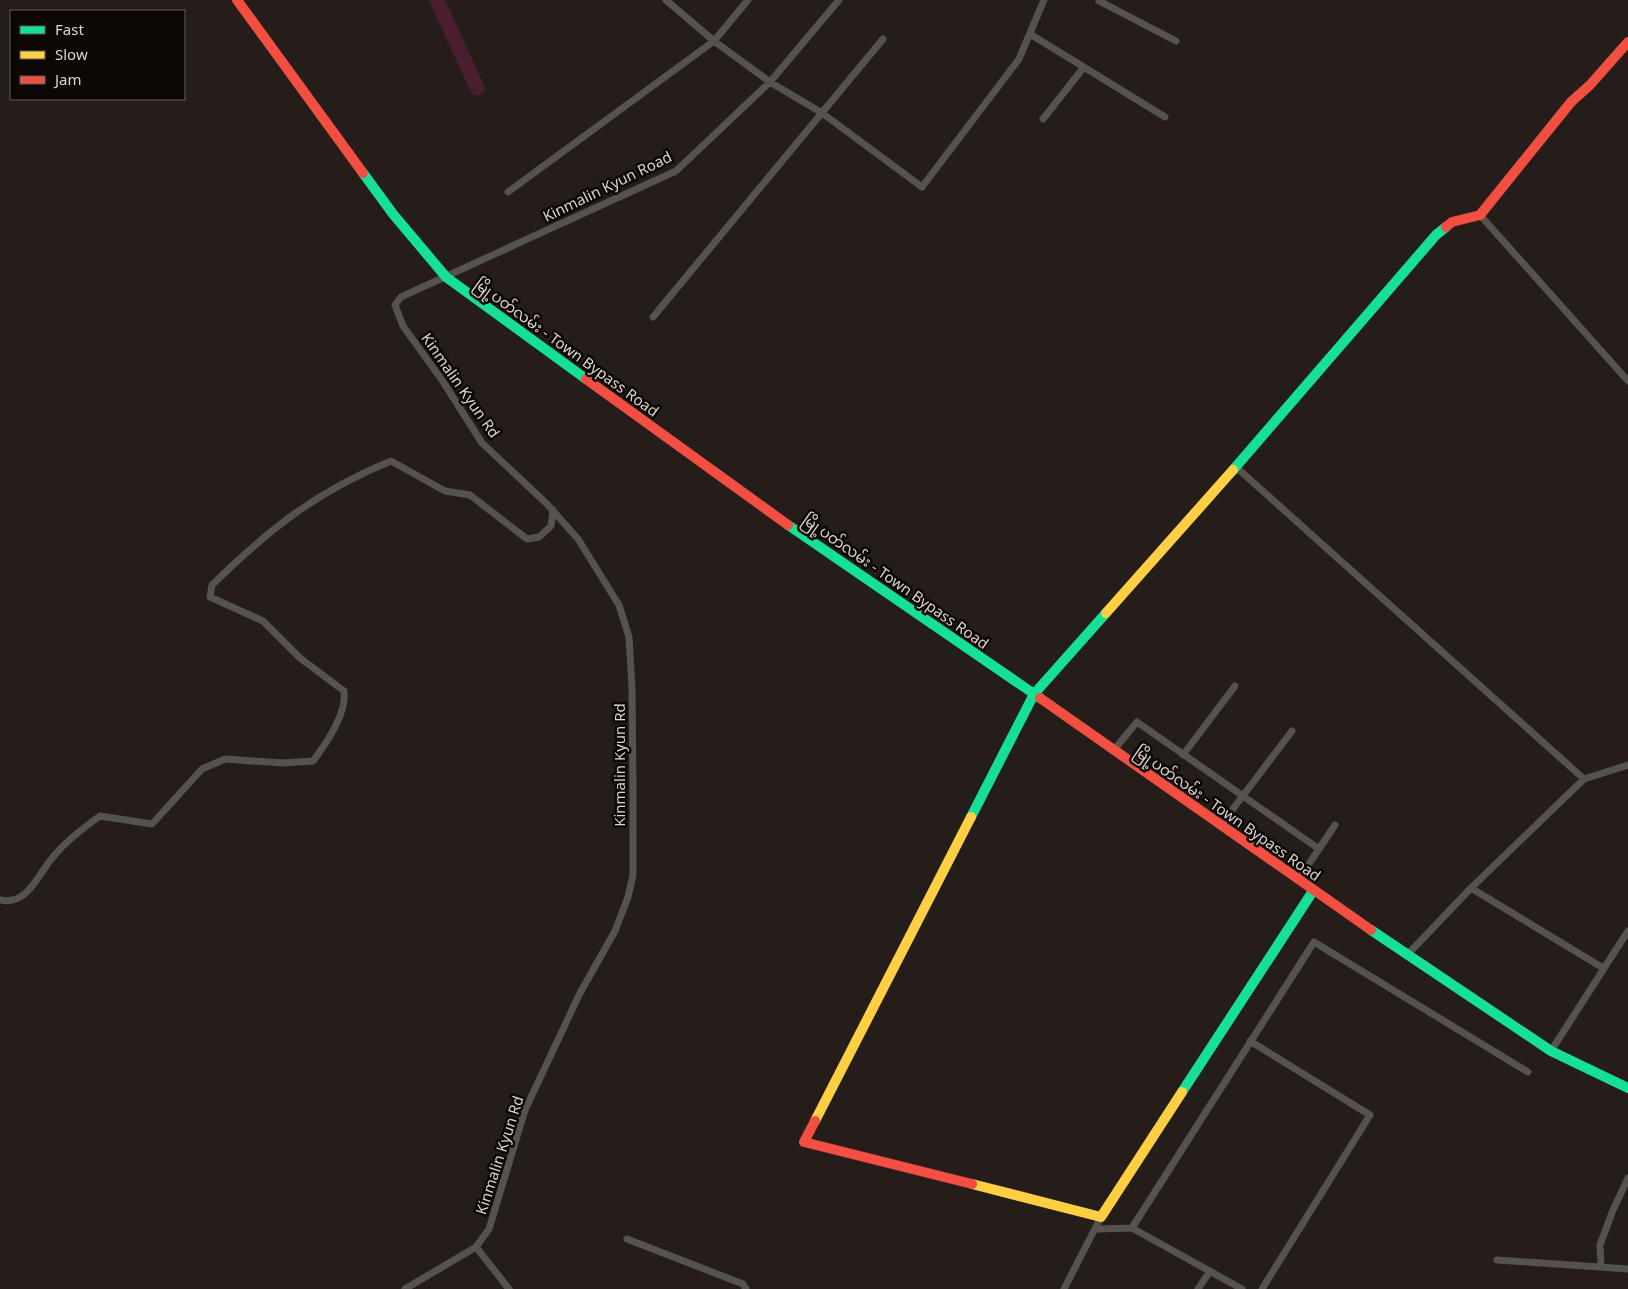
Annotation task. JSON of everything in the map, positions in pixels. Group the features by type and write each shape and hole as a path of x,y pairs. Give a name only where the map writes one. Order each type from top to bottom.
{"street":[{"name":"မြို့ပတ်လမ်း - Town Bypass Road","path":"237,0 393,214 446,277 729,484 1034,694 1313,891 1551,1051 1628,1088"},
{"path":"666,0 714,41 770,82 822,113 922,187 1019,59 1044,0"},
{"path":"508,192 714,41 748,0"},
{"name":"Kinmalin Kyun Road","path":"446,277 676,171 770,82 839,0"},
{"path":"1099,0 1176,41"},
{"path":"1030,34 1165,116"},
{"path":"653,317 883,39"},
{"path":"1101,1217 804,1142 1034,694 1236,466 1436,235 1452,222 1480,215 1571,102 1590,85 1609,61 1628,42"},
{"path":"1043,119 1084,67"},
{"path":"1480,215 1628,381"},
{"name":"Kinmalin Kyun Rd","path":"405,1289 476,1247 489,1229 525,1110 580,993 615,931 628,897 633,875 632,688 629,637 619,605 578,539 553,510 482,443 442,380 403,326 395,305 397,300 446,277"},
{"path":"0,900 17,900 27,891 52,857 84,827 100,816 152,824 202,769 225,759 283,762 313,761 319,754 329,740 346,699 344,691 300,658 263,621 210,597 212,585 289,516 328,490 391,461 445,491 470,495 527,539 539,537 551,526 553,510"},
{"path":"1236,466 1584,779"},
{"path":"1183,755 1236,686"},
{"path":"1113,751 1138,722 1319,849"},
{"path":"1220,826 1292,731"},
{"path":"1408,954 1471,888 1584,779 1628,765"},
{"path":"1298,880 1335,825"},
{"path":"1471,888 1603,968"},
{"path":"1064,1289 1101,1217 1313,891"},
{"path":"1551,1051 1628,932"},
{"path":"1132,1228 1314,942 1528,1072"},
{"path":"1250,1042 1370,1115 1262,1289"},
{"path":"1601,1266 1600,1245 1613,1210 1628,1178"},
{"path":"1096,1229 1132,1228 1242,1289"},
{"path":"627,1239 743,1284 746,1289"},
{"path":"476,1247 508,1289"},
{"path":"1498,1260 1628,1269"},
{"path":"1198,1289 1210,1271"}],"waterway":[{"path":"437,0 477,88"}],"traffic: fast":[{"path":"363,173 393,214 446,277 586,379"},
{"path":"1233,470 1436,235 1446,227"},
{"path":"788,525 1040,698"},
{"path":"971,817 1034,694 1106,613"},
{"path":"1182,1092 1313,891"},
{"path":"1371,930 1551,1051 1628,1088"}],"traffic: slow":[{"path":"1106,613 1233,470"},
{"path":"815,1121 971,817"},
{"path":"972,1184 1101,1217 1182,1092"}],"traffic: jam":[{"path":"237,0 363,173"},
{"path":"1446,227 1452,222 1480,215 1571,102 1590,85 1628,42"},
{"path":"586,379 788,525"},
{"path":"1040,698 1371,930"},
{"path":"815,1121 804,1142 972,1184"}]}
